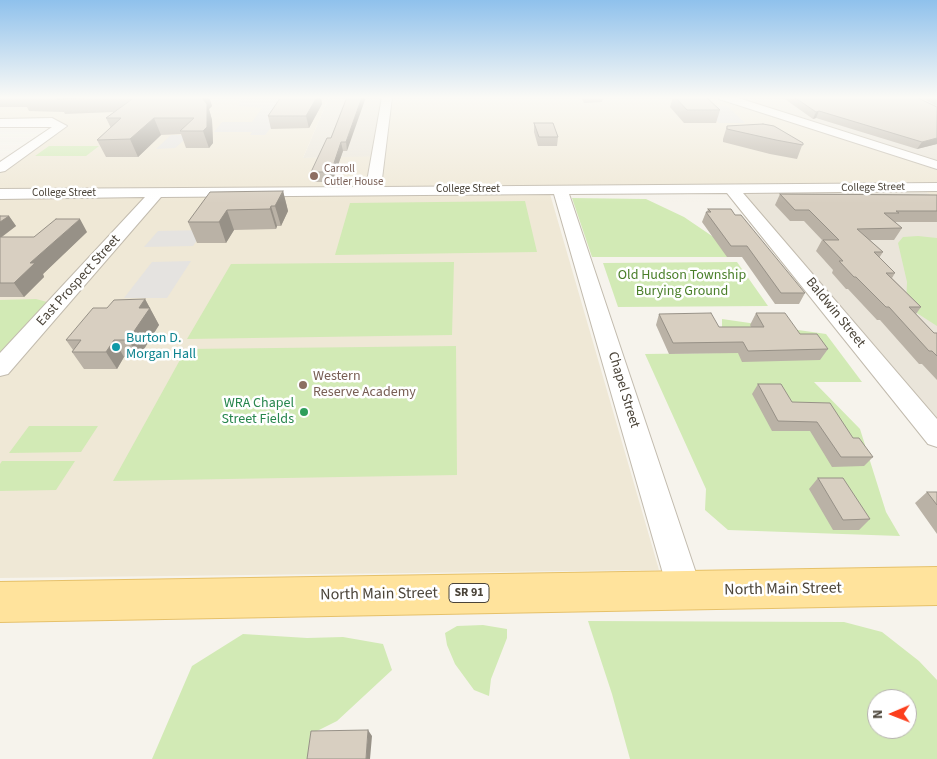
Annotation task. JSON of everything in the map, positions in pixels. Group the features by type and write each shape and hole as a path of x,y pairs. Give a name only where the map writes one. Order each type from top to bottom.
{"main road":[{"name":"North Main Street","path":"0,602 937,586"}],"street":[{"path":"0,168 52,132"},
{"path":"373,190 382,132"},
{"path":"834,132 937,165"},
{"name":"College Street","path":"0,194 937,187"},
{"name":"Baldwin Street","path":"732,189 937,437"},
{"name":"Chapel Street","path":"560,190 685,591"},
{"name":"East Prospect Street","path":"0,368 157,193"}],"shaded area":[{"name":"Western Reserve Academy","path":"52,132 314,132 303,158 383,156 386,132 824,132 937,169 937,199 912,182 548,187 659,570 0,578 0,168"},
{"path":"252,132 267,132 265,135 250,135"},
{"path":"314,132 382,132 379,157 303,158"},
{"path":"834,132 937,132 937,165"},
{"path":"171,135 190,135 175,148 156,149"},
{"path":"920,187 937,199 937,437 732,189"},
{"path":"204,230 193,246 144,247 158,231"},
{"path":"191,261 167,298 124,298 152,262"}],"green space":[{"path":"49,146 99,146 86,156 35,156"},
{"path":"572,198 646,199 684,217 712,236 776,257 592,257"},
{"path":"525,201 537,252 335,255 350,203"},
{"path":"903,237 937,238 937,326 906,306 907,282 898,243"},
{"path":"454,262 452,335 187,339 231,264"},
{"name":"Old Hudson Township Burying Ground","path":"737,262 768,306 618,307 603,263"},
{"path":"36,299 47,302 40,315 0,356 0,300"},
{"path":"722,319 826,334 862,382 814,382 860,429 886,512 900,536 728,530 705,510 706,489 645,354 722,353"},
{"name":"WRA Chapel Street Fields","path":"456,346 457,475 113,481 186,349"},
{"path":"29,426 98,426 81,452 9,453"},
{"path":"2,461 75,461 56,490 0,491 0,464"},
{"path":"588,621 844,622 882,632 919,661 937,680 937,759 630,759 612,694"},
{"path":"483,625 507,629 507,638 491,679 489,696 474,690 455,664 447,645 445,633 457,626"},
{"path":"243,634 307,638 343,637 383,644 392,670 337,721 317,731 313,759 152,759 192,666"}],"building":[{"path":"105,132 138,132 130,139 97,140"},
{"path":"333,132 349,132 346,142 341,142 331,172 311,172 327,138 331,138"},
{"path":"537,132 556,132 558,137 539,137"},
{"path":"742,132 785,132 803,143 803,145"},
{"path":"890,132 937,132 937,138 922,142"},
{"path":"283,191 275,206 271,206 270,209 227,210 219,222 188,222 210,192"},
{"path":"780,194 937,195 937,211 896,211 899,213 884,213 902,228 857,229 883,252 874,252 895,273 886,273 921,307 909,307 934,333 937,333 937,356 932,351 929,351 889,307 886,307 854,277 839,261 843,261 823,240 839,240 809,210 795,210"},
{"path":"708,209 731,209 735,215 741,215 805,293 781,293 747,246 731,246 706,212 711,212"},
{"path":"0,216 9,216 0,222"},
{"path":"56,219 80,219 30,263 35,263 14,283 0,283 0,237 34,237"},
{"path":"145,299 139,308 150,308 128,340 114,340 106,352 72,352 81,340 66,340 93,308 107,308 114,300"},
{"path":"711,313 719,327 764,327 756,313 785,313 800,334 817,334 828,349 748,351 743,342 673,343 659,314"},
{"path":"758,384 781,384 792,402 830,403 853,438 859,438 873,457 841,457 817,422 778,421"},
{"path":"818,478 843,478 870,519 843,520"},
{"path":"927,492 937,492 937,505"},
{"path":"368,730 366,759 307,759 311,731"}],"place":[{"name":"Carroll Cutler House","path":"314,176"},
{"name":"Burton D. Morgan Hall","path":"116,347"},
{"name":"Western Reserve Academy","path":"303,385"},
{"name":"WRA Chapel Street Fields","path":"304,412"}]}
